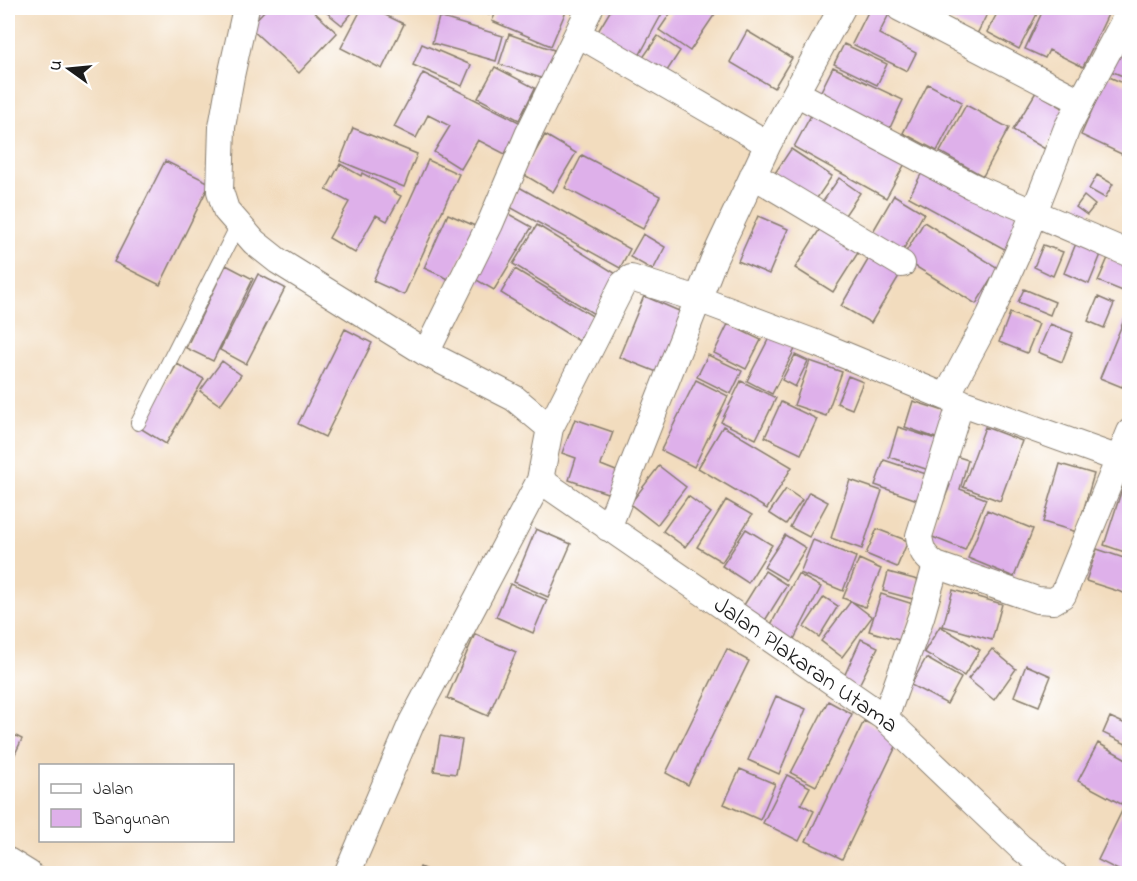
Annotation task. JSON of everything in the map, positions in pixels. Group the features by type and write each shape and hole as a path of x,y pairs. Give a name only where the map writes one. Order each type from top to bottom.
{"street":[{"path":"246,8 222,127 220,191 226,210 254,242 278,261 426,352 514,398 550,428"},
{"path":"608,528 698,299 753,175 842,8"},
{"path":"900,8 1080,100"},
{"path":"1130,10 1067,128 1034,213 953,399 919,536 921,550 925,557 936,565 1037,600 1053,601 1063,595 1124,461 1130,432"},
{"path":"426,352 471,264 580,17 768,144"},
{"path":"796,93 972,186 1130,254"},
{"path":"753,175 902,264"},
{"path":"347,873 412,722 540,480 550,428 623,284 632,278 698,299 818,344 953,399 1124,461"},
{"name":"Jalan Plakaran Utama","path":"540,480 885,718 1020,847 1054,873"},
{"path":"885,718 921,617 936,565"},
{"path":"8,861 29,873"}],"lane":[{"path":"138,423 238,225"}],"building":[{"path":"267,8 310,8 337,33 299,73 249,27"},
{"path":"321,8 356,8 342,25"},
{"path":"362,8 371,8 404,24 382,69 341,48"},
{"path":"426,8 449,8 444,17"},
{"path":"474,8 493,8 489,15"},
{"path":"498,8 557,8 566,11 551,46 492,21"},
{"path":"612,8 664,10 639,56 597,33"},
{"path":"674,8 719,8 690,51 659,30"},
{"path":"870,8 892,8 879,34 916,53 907,71 852,44"},
{"path":"926,8 947,8 943,16"},
{"path":"950,8 990,8 977,34 945,17"},
{"path":"1000,8 1040,8 1019,49 987,32"},
{"path":"1044,8 1111,8 1083,67 1049,50 1045,58 1025,49"},
{"path":"439,17 503,36 496,61 432,43"},
{"path":"747,31 792,58 774,88 730,62"},
{"path":"509,34 554,50 544,79 499,64"},
{"path":"658,36 680,51 665,74 642,59"},
{"path":"1118,39 1130,44 1130,79 1106,69"},
{"path":"422,44 471,65 462,86 413,65"},
{"path":"844,44 887,64 877,85 834,64"},
{"path":"495,67 535,88 519,120 478,98"},
{"path":"833,67 903,100 888,132 817,99"},
{"path":"423,73 521,123 505,154 478,140 461,169 434,152 450,126 428,115 416,138 394,127"},
{"path":"1107,76 1130,86 1130,158 1081,135"},
{"path":"928,84 962,102 937,151 903,133"},
{"path":"1036,92 1068,111 1045,149 1013,130"},
{"path":"966,105 1009,128 983,176 940,152"},
{"path":"816,106 908,158 886,198 794,147"},
{"path":"353,128 417,154 404,187 340,161"},
{"path":"545,135 576,153 553,192 523,174"},
{"path":"791,149 832,176 811,207 771,179"},
{"path":"582,155 660,196 643,229 565,188"},
{"path":"428,160 459,174 404,295 373,281"},
{"path":"165,161 210,183 160,285 114,262"},
{"path":"340,164 361,176 362,173 401,196 387,221 376,215 355,253 329,238 349,202 326,190"},
{"path":"926,165 1025,219 1008,251 909,197"},
{"path":"1097,175 1113,184 1105,198 1089,189"},
{"path":"839,178 860,193 839,224 817,210"},
{"path":"519,187 630,249 620,268 508,206"},
{"path":"894,195 924,213 899,257 868,240"},
{"path":"1084,196 1095,205 1087,215 1076,207"},
{"path":"505,212 532,227 494,290 468,275"},
{"path":"448,214 475,226 451,280 424,268"},
{"path":"758,216 788,229 769,274 738,261"},
{"path":"924,222 998,268 976,304 902,258"},
{"path":"823,224 861,248 833,292 795,268"},
{"path":"537,225 618,275 594,314 513,264"},
{"path":"643,234 665,247 653,270 630,257"},
{"path":"1079,236 1104,247 1089,284 1064,273"},
{"path":"1043,245 1063,252 1053,276 1034,267"},
{"path":"872,253 902,271 871,323 841,306"},
{"path":"1108,258 1130,267 1130,294 1098,281"},
{"path":"226,265 253,279 213,361 186,348"},
{"path":"515,269 594,317 579,341 501,293"},
{"path":"258,274 285,288 246,364 220,350"},
{"path":"1024,289 1055,302 1050,315 1018,302"},
{"path":"644,296 686,314 662,374 619,357"},
{"path":"1098,297 1114,304 1104,328 1088,321"},
{"path":"1010,313 1039,324 1027,353 999,342"},
{"path":"1124,320 1130,322 1130,370 1122,387 1100,378"},
{"path":"728,324 761,340 746,369 714,353"},
{"path":"1050,324 1073,333 1062,362 1038,352"},
{"path":"345,329 372,343 325,437 298,424"},
{"path":"770,336 795,349 772,394 747,381"},
{"path":"708,355 742,371 731,394 697,377"},
{"path":"795,355 808,361 795,387 782,380"},
{"path":"222,361 241,375 220,405 200,391"},
{"path":"810,361 842,372 826,416 794,405"},
{"path":"177,364 204,379 166,444 140,428"},
{"path":"848,376 863,382 852,409 837,403"},
{"path":"696,380 728,396 694,467 661,450"},
{"path":"741,381 776,398 756,439 721,422"},
{"path":"913,401 956,415 947,442 905,427"},
{"path":"781,402 817,419 801,454 765,437"},
{"path":"575,419 613,432 601,465 621,473 613,495 569,480 576,458 562,453"},
{"path":"723,426 792,467 767,509 698,468"},
{"path":"898,427 948,443 938,473 889,457"},
{"path":"985,427 1022,441 1000,501 963,487"},
{"path":"949,454 968,460 960,489 986,499 965,550 930,536 950,485 940,482"},
{"path":"884,460 932,476 923,502 875,485"},
{"path":"1060,464 1094,474 1077,532 1043,522"},
{"path":"659,466 686,487 657,525 630,504"},
{"path":"1126,477 1130,478 1130,554 1104,545"},
{"path":"850,480 882,491 862,549 831,538"},
{"path":"786,489 802,500 786,524 769,513"},
{"path":"809,492 828,502 809,537 790,527"},
{"path":"688,496 711,513 685,547 663,531"},
{"path":"726,500 752,515 722,562 697,547"},
{"path":"987,510 1033,529 1014,577 968,558"},
{"path":"536,529 571,544 548,597 514,582"},
{"path":"746,529 772,545 748,583 722,566"},
{"path":"877,529 908,541 897,567 866,554"},
{"path":"785,535 806,548 786,580 764,567"},
{"path":"813,540 856,557 843,591 800,573"},
{"path":"1097,549 1130,560 1130,595 1086,581"},
{"path":"859,559 881,569 865,607 843,598"},
{"path":"765,571 787,585 761,627 739,613"},
{"path":"888,572 918,580 913,599 883,591"},
{"path":"798,574 821,587 791,645 767,632"},
{"path":"510,584 547,600 533,633 496,617"},
{"path":"953,590 1002,604 992,640 943,626"},
{"path":"881,594 913,604 902,641 869,631"},
{"path":"824,597 838,606 819,637 804,627"},
{"path":"851,601 872,617 842,657 821,641"},
{"path":"940,626 980,650 964,676 924,652"},
{"path":"475,634 516,652 488,716 447,698"},
{"path":"861,639 878,647 857,689 842,681"},
{"path":"727,649 749,661 688,785 666,773"},
{"path":"992,649 1016,669 994,700 968,679"},
{"path":"926,658 961,678 947,704 911,685"},
{"path":"1026,665 1051,676 1039,706 1014,696"},
{"path":"776,696 806,709 779,774 748,760"},
{"path":"828,701 852,714 816,786 791,773"},
{"path":"1110,717 1130,726 1130,746 1103,733"},
{"path":"864,721 900,738 842,859 806,841"},
{"path":"8,732 22,739 8,769"},
{"path":"440,736 462,740 456,774 434,771"},
{"path":"1098,743 1130,761 1130,790 1121,804 1078,781"},
{"path":"740,769 775,784 760,820 724,804"},
{"path":"787,775 810,787 801,804 814,811 799,841 763,823"},
{"path":"1122,811 1130,814 1130,862 1124,873 1098,860"},
{"path":"420,867 435,874 417,874"}]}
